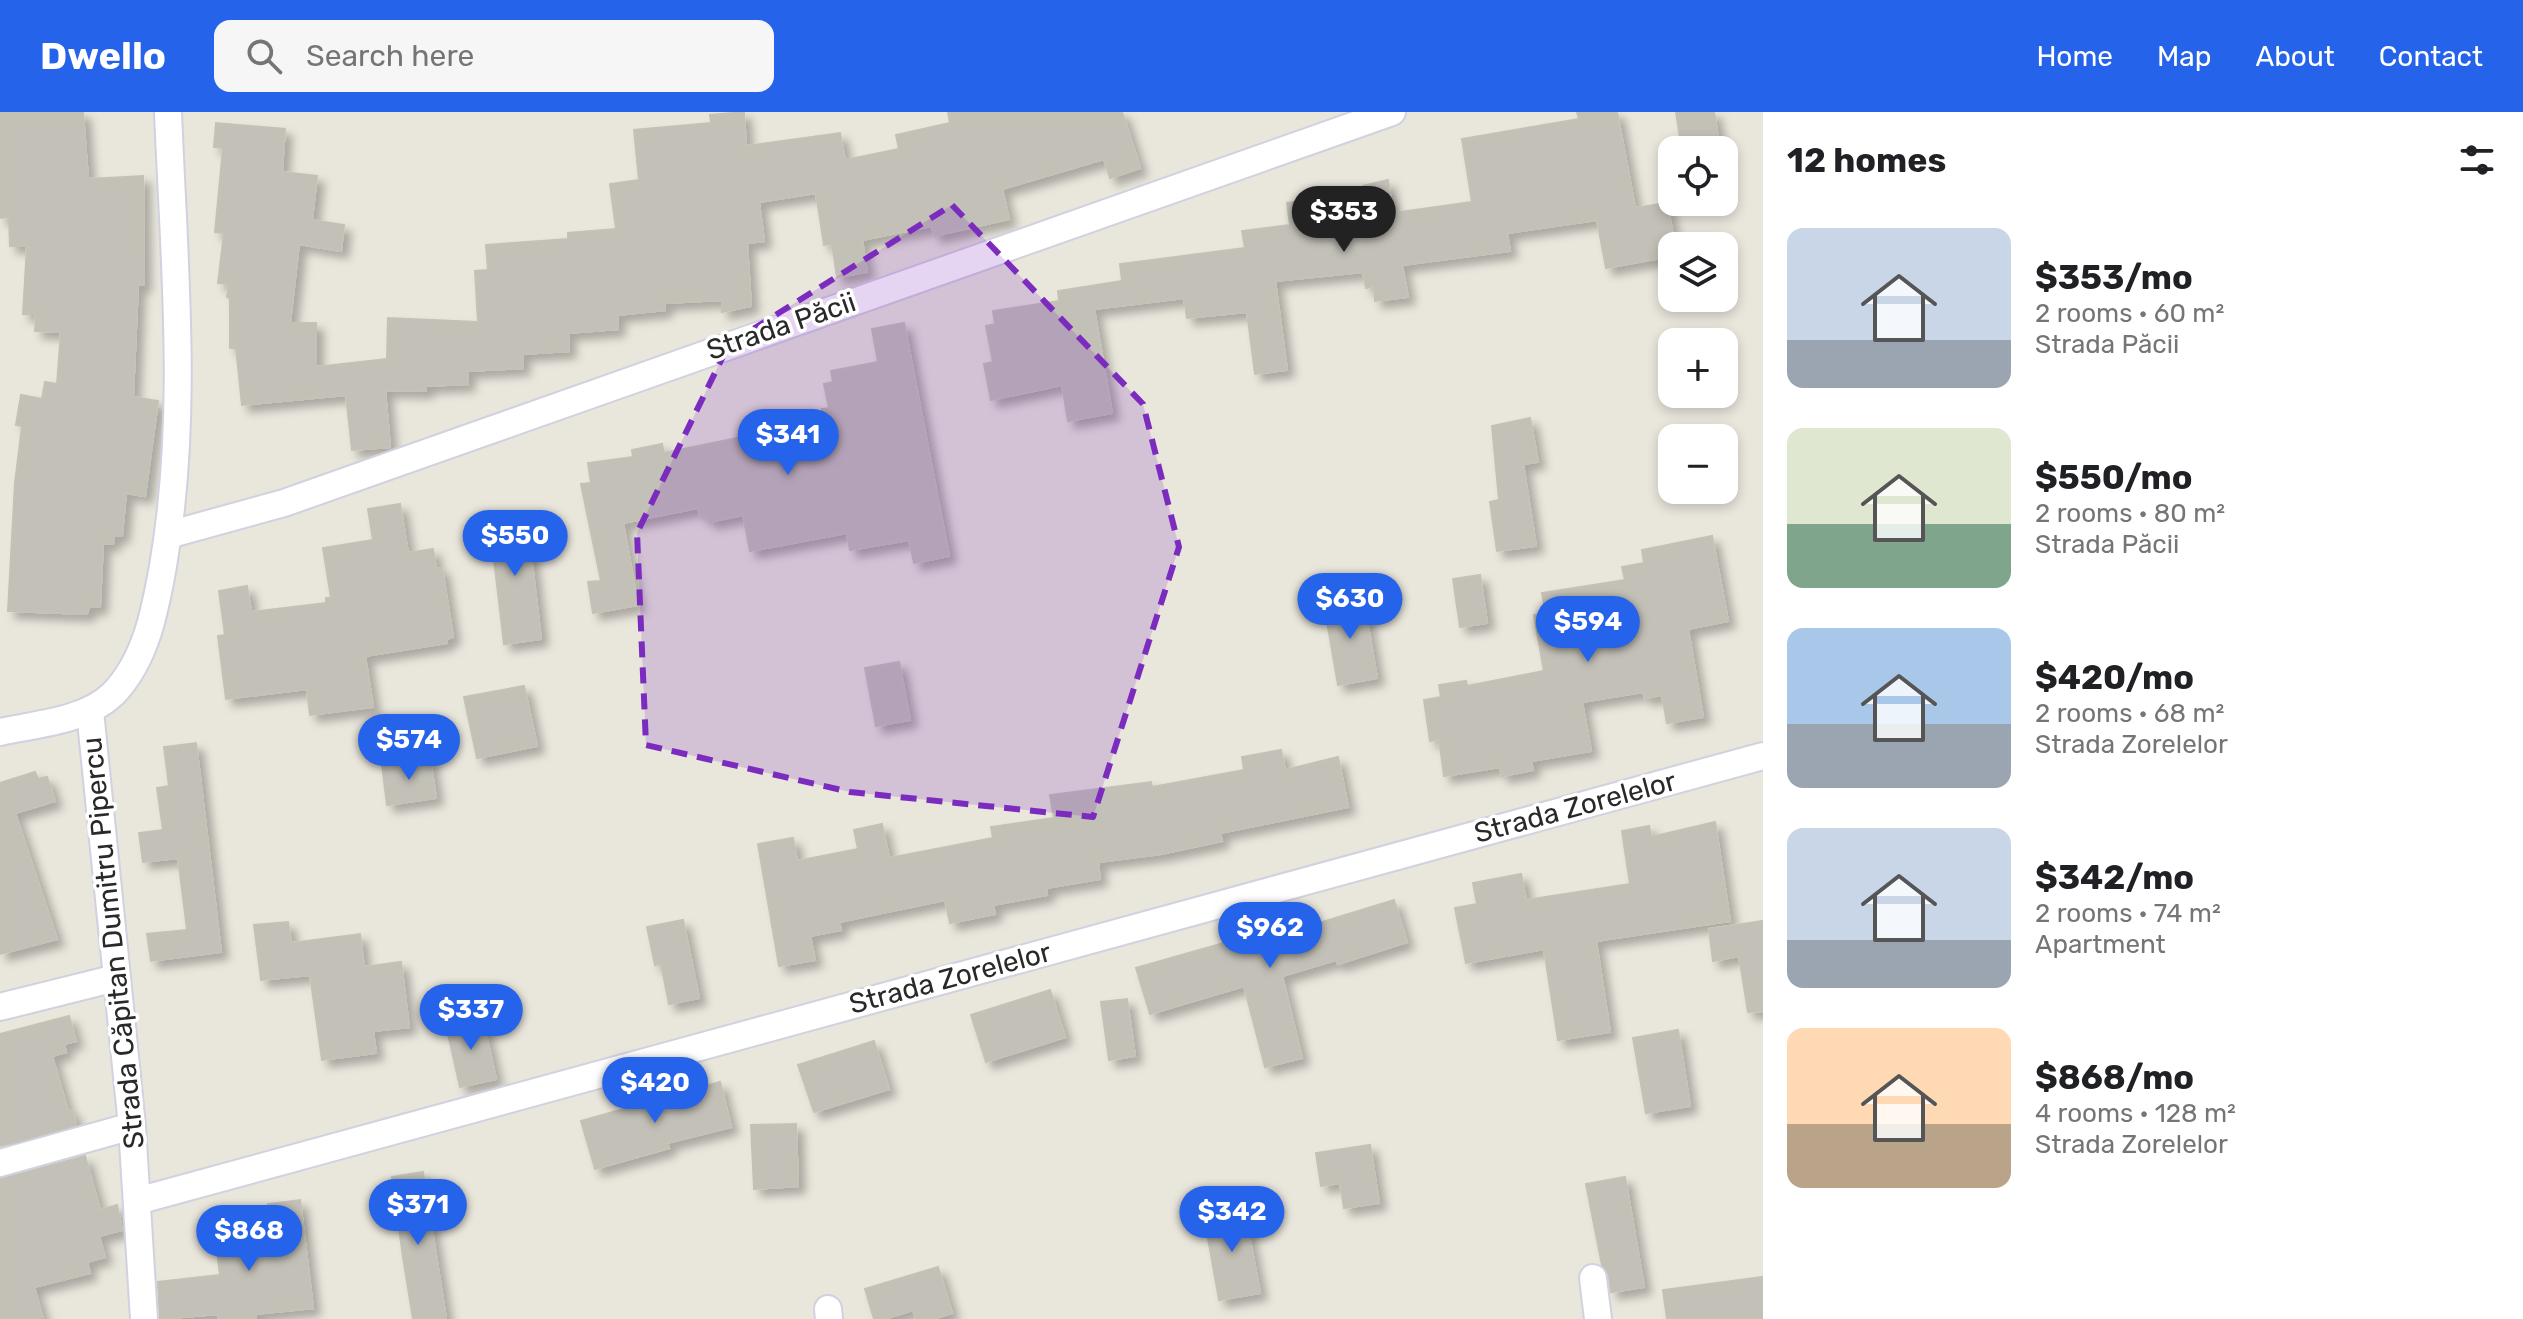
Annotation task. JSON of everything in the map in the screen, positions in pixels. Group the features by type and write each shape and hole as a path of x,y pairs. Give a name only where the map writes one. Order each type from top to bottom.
{"street":[{"name":"Strada Căpitan Dumitru Pipercu","path":"144,1319 132,1126 90,711 111,696 134,667 155,609 168,535 179,414 168,112"},
{"name":"Strada Păcii","path":"168,535 284,503 1392,112"},
{"path":"0,732 90,711"},
{"name":"Strada Zorelelor","path":"137,1201 1763,756"},
{"path":"0,1007 116,978"},
{"path":"0,1163 132,1126"},
{"path":"1593,1278 1598,1319"}],"highlighted area":[{"path":"952,205 1143,404 1179,547 1093,817 850,792 646,745 637,533 729,344"}],"building":[{"path":"0,112 83,112 88,179 143,176 144,285 138,285 133,397 158,401 145,496 126,493 122,536 114,535 113,544 103,543 100,607 89,607 87,614 8,611 15,483 22,426 16,425 21,395 42,399 45,382 57,384 61,332 35,331 36,314 23,314 27,246 10,246 9,217 0,218"},
{"path":"744,112 746,146 840,133 845,160 899,149 896,135 950,123 948,112 1122,112 1140,168 1110,178 1104,159 1002,189 1009,219 934,236 932,226 862,240 867,272 837,277 832,244 824,245 816,193 759,202 764,241 747,243 751,306 722,312 722,300 665,303 665,310 617,315 618,329 568,333 569,351 522,354 523,368 467,371 468,384 426,386 426,391 385,390 390,447 352,450 346,395 242,405 236,348 230,348 229,284 218,283 224,233 215,232 223,148 214,147 216,123 285,129 282,172 317,176 312,220 344,225 341,251 299,244 290,323 316,323 316,367 387,359 388,318 478,322 475,271 488,270 486,245 568,239 568,233 616,229 610,184 639,180 634,130 711,123 710,115"},
{"path":"1577,112 1617,112 1635,208 1658,204 1658,216 1669,216 1672,232 1658,232 1658,259 1606,268 1597,220 1507,233 1510,251 1402,265 1408,297 1375,301 1374,286 1366,288 1363,272 1275,281 1287,370 1255,374 1247,312 1187,318 1184,298 1094,309 1112,413 1068,421 1062,385 991,400 984,364 993,362 986,326 995,324 993,311 1059,301 1058,291 1122,281 1120,264 1245,248 1242,231 1290,225 1287,203 1365,195 1363,186 1388,180 1393,213 1472,202 1462,139 1579,119"},
{"path":"1676,112 1714,112 1718,136 1680,136"},
{"path":"904,323 949,556 914,563 909,540 850,550 847,533 750,551 743,515 709,522 707,515 700,516 698,508 623,523 638,605 593,613 588,582 601,581 581,484 591,483 588,463 633,457 632,450 662,444 664,453 747,436 750,454 782,423 823,415 822,409 829,408 824,384 833,382 831,371 878,362 872,329"},
{"path":"1530,418 1538,462 1523,464 1536,546 1497,551 1490,502 1499,500 1492,426"},
{"path":"400,504 408,553 433,549 436,569 442,568 453,637 446,639 447,643 365,656 373,707 310,715 307,689 226,699 218,636 225,635 219,591 247,586 251,612 326,603 326,598 331,598 323,548 373,540 368,509"},
{"path":"526,513 541,639 504,644 489,517"},
{"path":"1712,536 1728,621 1688,629 1703,717 1667,723 1662,695 1645,698 1643,692 1582,702 1591,751 1531,761 1533,770 1502,776 1500,767 1444,776 1439,739 1430,741 1424,700 1441,697 1439,685 1466,681 1467,686 1544,671 1534,615 1546,613 1542,593 1625,580 1622,567 1644,563 1642,550"},
{"path":"1480,575 1487,623 1460,627 1453,579"},
{"path":"1363,597 1377,678 1338,685 1324,604"},
{"path":"899,662 910,720 876,726 865,668"},
{"path":"524,686 537,746 477,758 464,697"},
{"path":"196,743 221,952 151,961 147,934 187,930 178,858 143,862 139,833 163,830 157,788 169,786 164,747"},
{"path":"1281,750 1285,770 1338,757 1348,807 1220,833 1222,841 1161,854 1098,862 1100,879 1046,888 1047,895 993,905 995,914 950,923 945,900 839,922 841,930 810,936 815,960 779,966 758,844 793,838 797,861 858,849 854,830 882,824 889,858 993,838 991,827 1054,818 1050,795 1151,782 1152,787 1244,770 1242,757"},
{"path":"430,758 436,798 387,805 382,765"},
{"path":"35,772 38,779 47,777 55,801 15,813 57,939 0,954 0,783"},
{"path":"1715,822 1730,921 1596,941 1610,1032 1558,1040 1544,949 1466,963 1455,908 1477,904 1473,883 1521,874 1526,900 1630,884 1622,831 1649,826 1651,837"},
{"path":"1394,900 1407,942 1338,964 1336,960 1282,976 1302,1058 1265,1067 1244,986 1150,1014 1136,968 1301,921 1303,928"},
{"path":"683,920 699,998 669,1004 661,964 655,965 647,927"},
{"path":"1763,921 1763,1011 1748,1012 1739,956 1713,961 1709,929"},
{"path":"288,922 291,943 360,934 364,967 401,962 409,1027 373,1031 376,1053 322,1060 310,975 261,980 254,925"},
{"path":"1050,990 1065,1037 986,1062 971,1015"},
{"path":"1127,999 1135,1056 1109,1060 1101,1002"},
{"path":"69,1016 76,1041 64,1044 66,1052 52,1056 68,1111 72,1110 76,1125 0,1146 0,1034"},
{"path":"482,1016 496,1079 460,1087 446,1025"},
{"path":"1678,1030 1690,1106 1646,1113 1633,1038"},
{"path":"874,1041 889,1089 814,1112 798,1065"},
{"path":"720,1082 731,1127 667,1143 669,1148 595,1169 581,1121"},
{"path":"796,1124 798,1186 754,1189 751,1125"},
{"path":"1370,1145 1379,1203 1344,1208 1340,1183 1321,1186 1316,1153"},
{"path":"85,1156 100,1210 117,1205 122,1230 99,1236 105,1257 87,1262 90,1273 34,1287 43,1319 0,1319 0,1179"},
{"path":"423,1172 446,1319 413,1319 403,1257 392,1177"},
{"path":"1625,1177 1644,1287 1611,1292 1609,1275 1602,1265 1586,1184"},
{"path":"300,1200 313,1308 255,1314 256,1319 218,1319 218,1314 160,1319 158,1282 220,1275 216,1242 224,1241 223,1232 271,1225 268,1204"},
{"path":"1244,1208 1260,1293 1219,1300 1204,1216"},
{"path":"938,1267 952,1313 932,1319 916,1319 913,1310 874,1319 865,1289"},
{"path":"1763,1277 1763,1319 1667,1319 1663,1290"}]}
